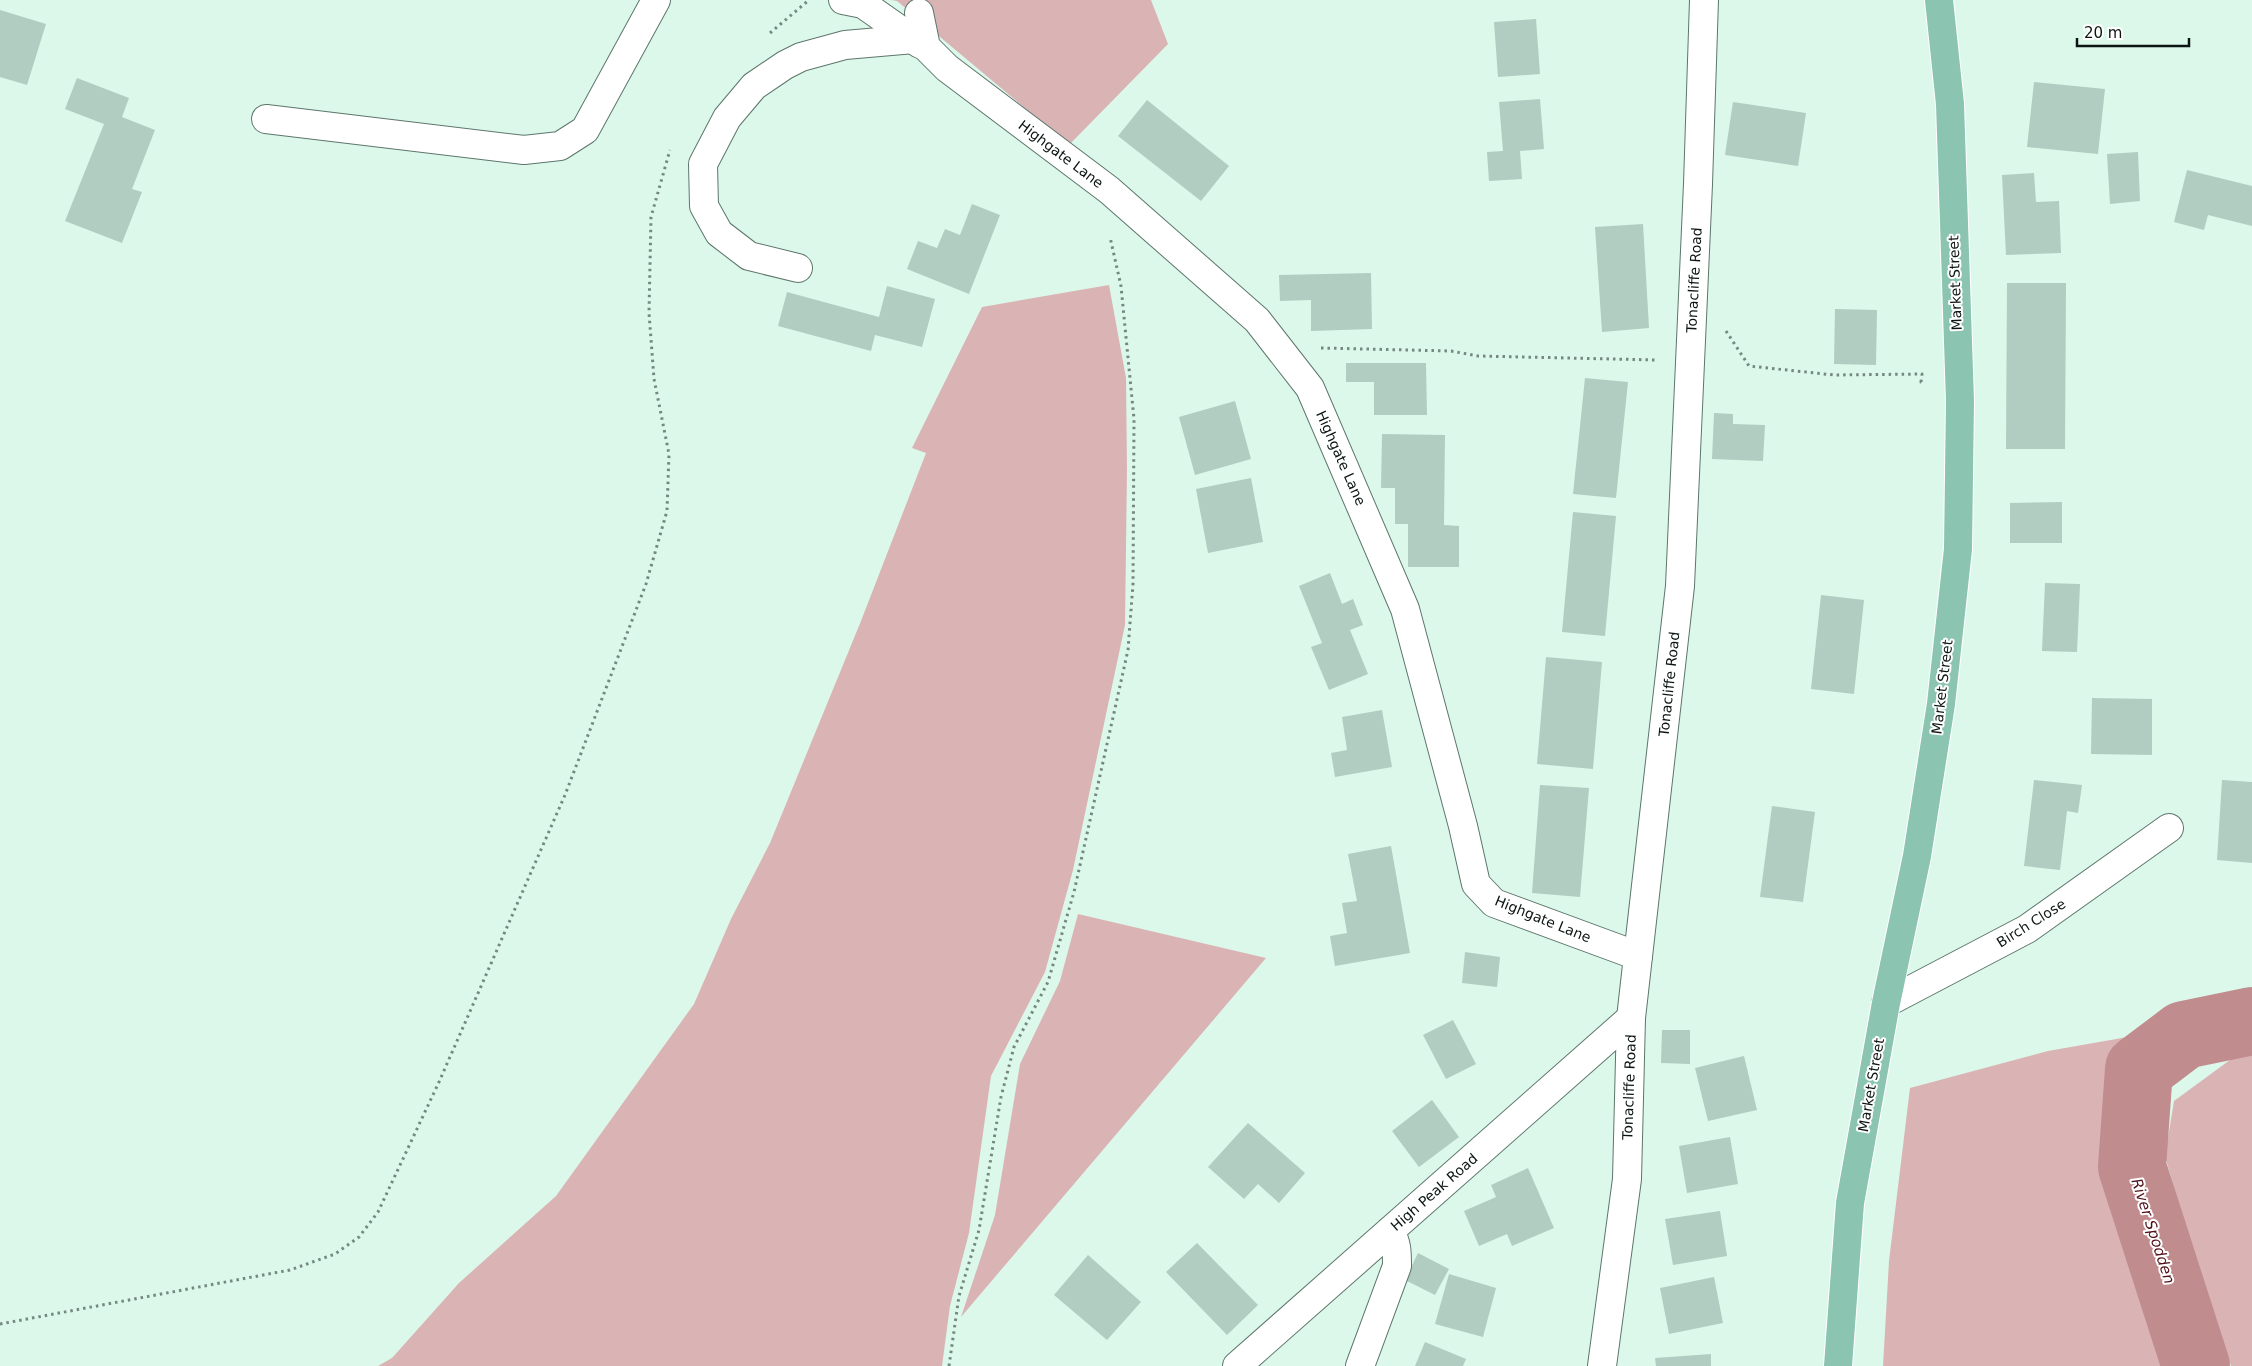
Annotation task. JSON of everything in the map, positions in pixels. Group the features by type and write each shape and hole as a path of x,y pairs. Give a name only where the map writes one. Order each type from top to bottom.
{"main road":[{"name":"Market Street","path":"1838,1366 1850,1203 1886,1003 1917,856 1941,704 1958,550 1959,382 1950,104 1940,0"}],"street":[{"path":"266,119 524,150 560,146 585,130 656,0"},
{"name":"Highgate Lane","path":"843,0 863,4 919,33 947,68 1109,190 1257,320 1310,388 1405,609 1463,826 1476,884 1494,903 1638,956"},
{"name":"Tonacliffe Road","path":"1602,1366 1627,1179 1631,1018 1680,586 1704,0"},
{"path":"798,268 749,256 719,233 704,206 703,164 727,118 754,86 785,65 801,57 845,45 919,33"},
{"name":"Birch Close","path":"1886,1003 2027,929 2169,828"},
{"name":"High Peak Road","path":"1237,1366 1631,1018"},
{"path":"1360,1366 1397,1266 1398,1251 1390,1231"}],"path":[{"path":"763,38 810,0"},
{"path":"0,1324 290,1270 335,1254 359,1237 378,1212 439,1082 565,795 646,584 667,511 669,454 654,379 650,322 650,217 673,144"},
{"path":"949,1366 959,1296 979,1230 1001,1098 1014,1047 1048,982 1071,901 1128,650 1133,584 1134,419 1122,286 1105,211 1109,190"},
{"path":"1692,315 1715,314 1749,366 1834,375 1922,374 1922,382 1959,382"},
{"path":"1278,347 1450,351 1478,356 1690,361"}],"shaded area":[{"path":"891,0 1151,0 1168,44 1069,145 897,1"},
{"path":"1109,285 1126,378 1125,625 1073,870 1045,972 991,1076 969,1233 950,1306 942,1366 378,1366 392,1358 459,1283 556,1196 694,1004 731,919 770,843 861,621 926,453 912,448 982,307"},
{"path":"1078,914 1266,958 961,1317 995,1215 1020,1064 1060,981"},
{"path":"2139,1035 2120,1096 2121,1185 2182,1366 1883,1366 1889,1261 1910,1088 2048,1051"},
{"path":"2252,1054 2252,1366 2231,1366 2208,1306 2165,1156 2174,1101 2234,1057"}],"building":[{"path":"0,10 46,24 27,85 0,77"},
{"path":"1536,19 1540,74 1498,77 1494,22"},
{"path":"77,78 129,98 122,117 155,130 132,189 142,192 122,243 65,221 104,124 65,109"},
{"path":"2034,82 2105,89 2098,154 2027,147"},
{"path":"1540,99 1544,149 1520,151 1522,179 1489,181 1487,152 1503,151 1499,102"},
{"path":"1147,100 1229,166 1201,201 1118,136"},
{"path":"1733,102 1806,113 1798,166 1725,155"},
{"path":"2138,152 2140,201 2110,204 2107,154"},
{"path":"2187,170 2252,186 2252,226 2208,215 2204,230 2174,222"},
{"path":"2034,173 2036,202 2059,201 2061,253 2006,255 2002,175"},
{"path":"972,204 1000,215 969,294 907,269 918,241 937,248 945,229 960,235"},
{"path":"1643,224 1649,328 1602,332 1595,227"},
{"path":"1371,273 1372,329 1311,331 1311,300 1280,301 1279,275"},
{"path":"2007,283 2066,283 2065,449 2006,449"},
{"path":"887,286 935,299 922,347 875,335 871,351 778,326 787,292 879,317"},
{"path":"1835,309 1877,310 1876,365 1834,364"},
{"path":"1346,363 1426,363 1427,415 1374,415 1374,382 1346,382"},
{"path":"1585,378 1628,382 1616,498 1573,494"},
{"path":"1235,401 1251,459 1195,475 1179,417"},
{"path":"1714,413 1733,414 1733,424 1765,425 1763,461 1712,459"},
{"path":"1382,434 1445,435 1444,525 1459,526 1459,567 1408,567 1408,524 1395,524 1395,488 1381,488"},
{"path":"1251,478 1263,542 1208,553 1196,489"},
{"path":"2062,502 2062,543 2010,543 2010,503"},
{"path":"1573,512 1616,516 1605,636 1562,632"},
{"path":"1330,573 1342,604 1353,599 1363,625 1350,630 1368,674 1329,690 1311,647 1322,643 1299,586"},
{"path":"2045,583 2080,584 2077,652 2042,651"},
{"path":"1821,595 1864,600 1854,694 1811,689"},
{"path":"1546,657 1602,662 1593,769 1537,764"},
{"path":"2092,698 2152,699 2152,755 2091,754"},
{"path":"1382,710 1392,767 1335,777 1331,753 1347,750 1342,717"},
{"path":"2034,780 2082,785 2078,813 2067,811 2060,870 2024,866"},
{"path":"2222,780 2252,782 2252,863 2217,860"},
{"path":"1540,785 1589,788 1580,897 1532,893"},
{"path":"1772,806 1815,812 1803,902 1760,897"},
{"path":"1391,846 1410,953 1335,966 1330,936 1347,933 1342,903 1357,901 1348,854"},
{"path":"1465,952 1500,957 1497,987 1462,983"},
{"path":"1453,1020 1476,1064 1446,1079 1423,1035"},
{"path":"1662,1030 1690,1030 1690,1064 1661,1063"},
{"path":"1744,1056 1757,1110 1708,1121 1695,1068"},
{"path":"1432,1100 1459,1137 1419,1167 1392,1131"},
{"path":"1248,1123 1305,1173 1279,1203 1258,1184 1244,1199 1208,1167"},
{"path":"1730,1137 1738,1184 1687,1193 1679,1146"},
{"path":"1528,1168 1554,1228 1512,1246 1507,1234 1479,1246 1464,1211 1496,1197 1491,1185"},
{"path":"1720,1211 1727,1256 1673,1265 1665,1219"},
{"path":"1197,1243 1258,1305 1227,1335 1166,1272"},
{"path":"1418,1253 1449,1269 1435,1295 1405,1280"},
{"path":"1088,1255 1141,1302 1107,1340 1054,1295"},
{"path":"1449,1274 1496,1288 1483,1337 1435,1324"},
{"path":"1714,1277 1723,1323 1669,1334 1660,1288"},
{"path":"1425,1342 1466,1359 1463,1366 1415,1366"},
{"path":"1711,1354 1711,1366 1656,1366 1655,1358"}],"waterway":[{"name":"River Spodden","path":"2196,1366 2132,1167 2139,1069 2184,1035 2252,1021"}]}
